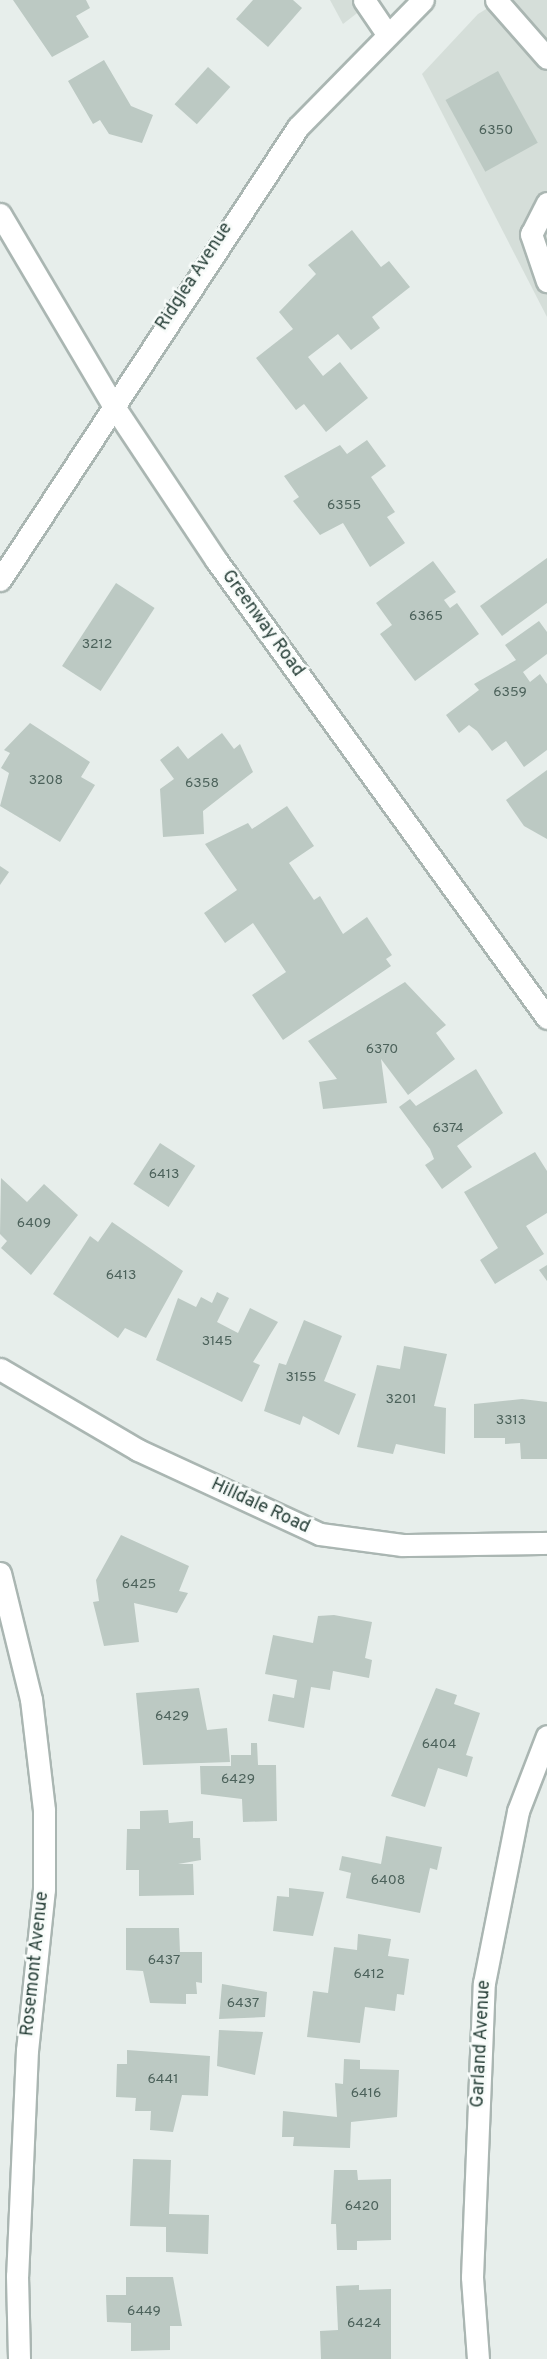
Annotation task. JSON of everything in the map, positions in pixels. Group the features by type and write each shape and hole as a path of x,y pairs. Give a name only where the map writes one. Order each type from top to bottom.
{"street":[{"path":"365,0 387,34"},
{"name":"Ridglea Avenue","path":"0,580 298,127 423,0"},
{"path":"496,0 547,58"},
{"path":"547,203 531,234 547,281"},
{"name":"Greenway Road","path":"0,215 113,405 216,560 547,1018"},
{"name":"Hilldale Road","path":"0,1370 138,1450 320,1534 402,1545 547,1543"},
{"name":"Rosemont Avenue","path":"0,1573 30,1699 44,1810 44,1889 27,2050 17,2276 19,2359"},
{"name":"Garland Avenue","path":"478,2359 472,2277 484,1983 518,1811 547,1737"}],"shaded area":[{"path":"330,0 374,0 343,24"},
{"path":"501,0 547,0 547,317 422,74 478,14"}],"building":[{"path":"13,0 86,0 90,8 76,16 89,37 52,57"},
{"path":"253,0 293,0 302,8 268,47 236,19"},
{"path":"104,60 131,106 153,115 142,143 109,134 100,120 93,124 68,81"},
{"path":"208,67 230,87 197,124 175,104"},
{"path":"498,71 538,143 485,172 446,100"},
{"path":"352,230 381,267 389,261 410,287 372,317 380,328 351,350 338,334 308,357 323,376 340,362 368,398 326,432 304,404 296,410 256,358 293,329 279,312 316,274 308,265"},
{"path":"367,440 386,466 371,477 395,512 387,517 405,543 370,567 343,523 320,535 293,501 299,497 284,476 340,445 347,454"},
{"path":"547,558 547,603 502,636 480,606"},
{"path":"433,561 456,592 444,600 450,608 457,603 479,634 415,681 380,634 392,625 376,603"},
{"path":"116,583 155,608 101,691 62,666"},
{"path":"539,621 547,632 547,654 523,672 530,682 540,674 547,684 547,750 524,767 506,741 492,751 477,731 469,725 459,733 446,715 479,690 474,684 516,660 505,645"},
{"path":"30,723 90,762 81,777 95,785 60,842 0,806 9,773 1,768 10,753 4,750"},
{"path":"222,733 234,749 240,744 253,772 203,811 204,834 163,837 160,789 174,779 160,760 178,746 188,759"},
{"path":"547,770 547,839 524,826 506,800"},
{"path":"287,806 314,846 289,863 314,900 320,896 343,934 367,917 392,955 386,959 391,966 283,1040 252,995 286,972 253,923 225,943 204,913 237,890 205,844 248,823 252,829"},
{"path":"0,866 9,872 0,885"},
{"path":"405,982 446,1025 436,1033 455,1059 408,1095 381,1059 387,1103 323,1109 319,1082 337,1079 308,1041"},
{"path":"476,1069 503,1113 457,1146 472,1167 442,1189 425,1165 434,1159 430,1149 399,1107 410,1099 416,1106"},
{"path":"160,1143 195,1166 169,1207 133,1184"},
{"path":"535,1152 547,1171 547,1213 526,1226 544,1254 495,1284 480,1260 498,1248 464,1192"},
{"path":"1,1178 27,1202 44,1184 78,1215 31,1275 1,1248 7,1241 0,1234"},
{"path":"112,1222 183,1271 146,1338 125,1328 118,1338 53,1294 90,1236 98,1242"},
{"path":"547,1265 547,1281 539,1270"},
{"path":"217,1292 229,1298 217,1322 238,1333 250,1308 278,1322 253,1362 260,1365 242,1402 156,1360 178,1298 196,1307 201,1297 212,1303"},
{"path":"304,1320 342,1336 324,1381 356,1394 339,1435 303,1416 300,1425 264,1411 279,1363 286,1365"},
{"path":"404,1346 447,1354 434,1406 446,1408 445,1454 396,1444 393,1454 357,1447 377,1365 400,1369"},
{"path":"522,1399 547,1402 547,1459 521,1459 520,1443 505,1444 505,1438 474,1438 474,1404"},
{"path":"121,1535 189,1566 179,1591 188,1593 177,1613 134,1603 139,1642 104,1646 93,1602 99,1601 96,1580"},
{"path":"334,1615 372,1622 365,1658 372,1660 369,1678 333,1671 330,1690 311,1687 304,1728 268,1721 273,1694 294,1698 297,1680 265,1674 273,1635 313,1643 318,1616"},
{"path":"199,1688 207,1730 227,1728 230,1762 143,1765 136,1693"},
{"path":"436,1688 457,1695 454,1704 480,1713 466,1755 473,1757 467,1777 438,1768 425,1807 391,1796"},
{"path":"251,1743 257,1743 258,1765 276,1765 277,1821 243,1822 242,1799 201,1794 200,1766 231,1766 231,1755 251,1755"},
{"path":"168,1810 169,1823 193,1821 193,1838 200,1838 201,1860 178,1864 193,1864 194,1895 139,1896 139,1870 126,1870 127,1829 140,1829 140,1811"},
{"path":"386,1836 442,1847 437,1870 430,1868 420,1913 346,1898 351,1873 339,1870 342,1856 381,1864"},
{"path":"289,1888 324,1892 313,1936 273,1931 277,1896 289,1897"},
{"path":"126,1928 179,1928 180,1952 202,1952 202,1983 196,1982 197,1994 186,1994 186,2004 150,2003 143,1971 126,1970"},
{"path":"358,1934 391,1939 388,1956 409,1959 404,1995 397,1994 395,2011 365,2007 360,2043 307,2037 313,1991 328,1993 334,1947 357,1950"},
{"path":"222,1984 267,1992 265,2017 219,2019"},
{"path":"219,2030 263,2032 255,2075 217,2066"},
{"path":"127,2050 210,2056 208,2096 182,2095 173,2132 150,2130 151,2111 135,2111 136,2098 116,2097 117,2064 127,2064"},
{"path":"344,2059 360,2060 360,2069 399,2070 397,2117 351,2122 350,2148 293,2146 294,2137 282,2137 283,2111 337,2117 335,2083 343,2084"},
{"path":"133,2159 171,2160 169,2214 209,2215 208,2254 166,2252 166,2227 130,2226"},
{"path":"334,2170 357,2170 358,2180 391,2179 391,2240 357,2241 357,2250 337,2250 336,2224 331,2224"},
{"path":"126,2277 173,2277 182,2326 170,2326 170,2350 131,2351 131,2323 107,2322 106,2295 126,2295"},
{"path":"359,2285 359,2290 391,2289 391,2359 321,2359 320,2331 338,2330 336,2286"}]}
